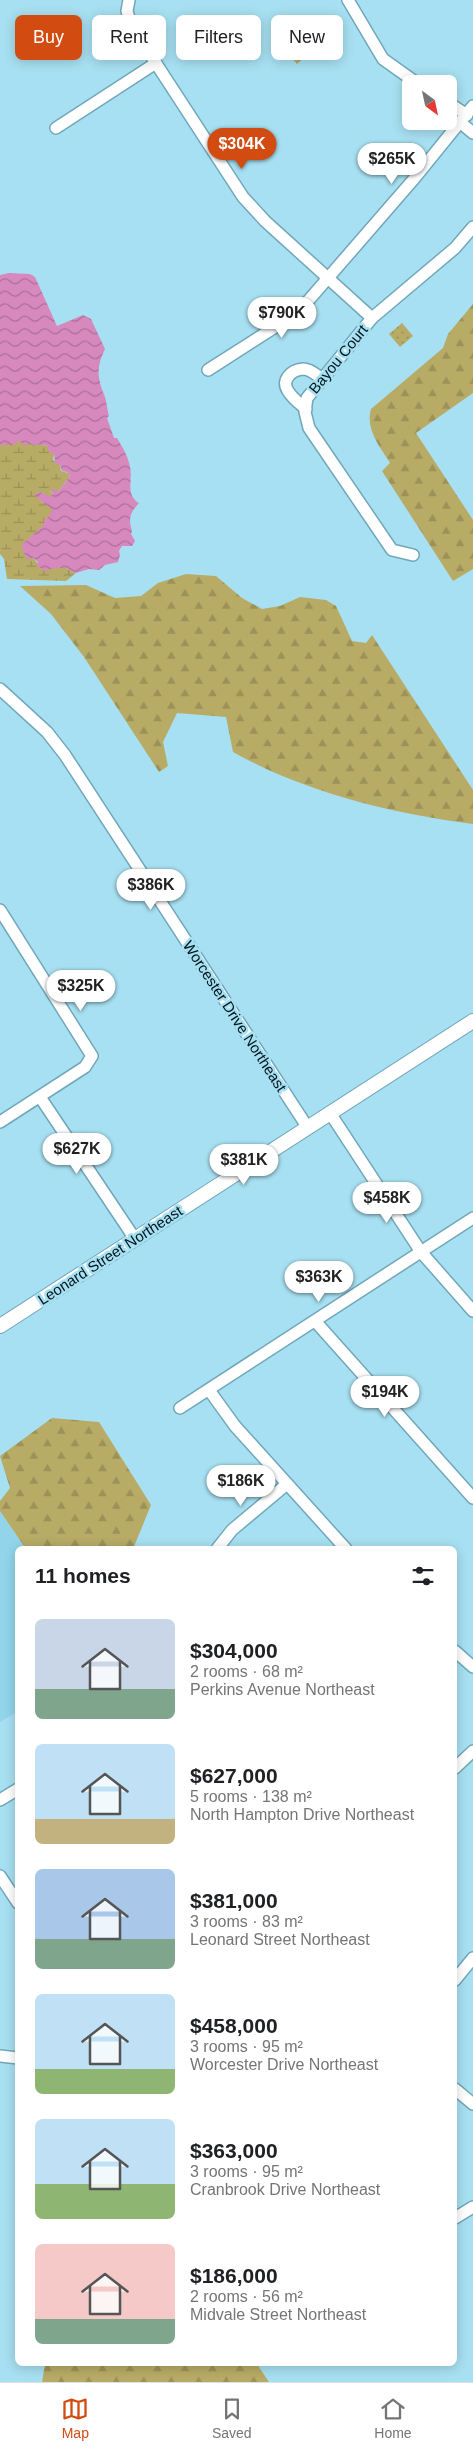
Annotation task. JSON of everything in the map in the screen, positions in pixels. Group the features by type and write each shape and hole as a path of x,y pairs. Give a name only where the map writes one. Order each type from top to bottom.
{"main road":[{"name":"Leonard Street Northeast","path":"0,1326 473,1021"}],"street":[{"path":"129,0 128,18 243,197 266,221 372,318"},
{"path":"348,0 383,59 405,75"},
{"path":"56,128 156,63"},
{"path":"208,370 298,311 467,114"},
{"path":"467,114 473,133"},
{"name":"Bayou Court","path":"413,555 392,550 309,428 306,409 307,398 321,378 372,318 455,248 473,227"},
{"path":"306,409 288,391 285,383 288,376 293,371 303,369 321,378"},
{"name":"Worcester Drive Northeast","path":"0,689 47,732 65,755 308,1128"},
{"path":"0,910 92,1056 85,1067 0,1122"},
{"path":"40,1097 135,1239"},
{"path":"330,1113 421,1252 473,1311"},
{"path":"180,1408 473,1218"},
{"path":"315,1321 473,1498"},
{"path":"209,1390 235,1426 343,1546"},
{"path":"219,1546 232,1530 287,1484"},
{"path":"457,1653 473,1667"},
{"path":"457,1766 473,1751"},
{"path":"0,1800 15,1791"},
{"path":"0,1876 15,1898"},
{"path":"457,1978 473,1958"},
{"path":"0,2056 15,2058"},
{"path":"457,2091 473,2104"},
{"path":"457,2217 473,2207"}],"shaded area":[{"path":"0,1511 24,1546 15,1546 15,1713 0,1722"}],"green space":[{"path":"294,60 302,60 297,64"},
{"path":"473,304 473,393 416,433 473,520 473,569 453,581 382,471 390,463 374,438 370,416 371,409 443,348 448,334"},
{"path":"402,323 413,336 400,347 389,334"},
{"path":"19,441 48,446 54,454 53,460 60,465 61,471 68,473 70,476 58,492 50,491 53,494 51,498 40,492 35,494 42,502 53,509 33,558 42,568 66,568 76,573 66,581 7,579 4,559 0,554 0,444 5,445 6,443"},
{"path":"186,574 216,576 242,598 262,609 280,606 300,597 326,600 336,606 352,641 366,643 372,635 473,790 473,824 380,807 320,790 290,779 233,752 226,717 177,713 163,742 168,766 159,772 84,657 51,614 20,586 86,585 115,598 141,596 158,583"},
{"path":"52,1418 99,1422 151,1505 134,1546 24,1546 0,1511 0,1501 10,1488 0,1456"},
{"path":"45,2366 258,2366 269,2382 42,2382"}],"water":[{"path":"9,273 30,274 35,277 57,326 83,315 91,319 105,349 100,362 99,373 100,384 106,399 109,416 107,418 114,438 117,438 128,459 131,472 130,487 132,496 139,503 130,519 131,534 135,541 132,546 122,546 119,551 118,562 105,565 99,570 89,569 76,573 66,568 56,568 42,571 42,568 39,568 37,565 38,562 33,558 27,559 21,545 44,525 44,518 48,518 52,509 34,494 40,492 51,497 53,494 50,490 55,489 58,492 70,476 67,472 62,471 60,465 55,463 54,454 48,451 48,446 35,444 34,446 29,443 26,446 19,441 11,446 6,443 5,446 0,444 0,275"}]}
